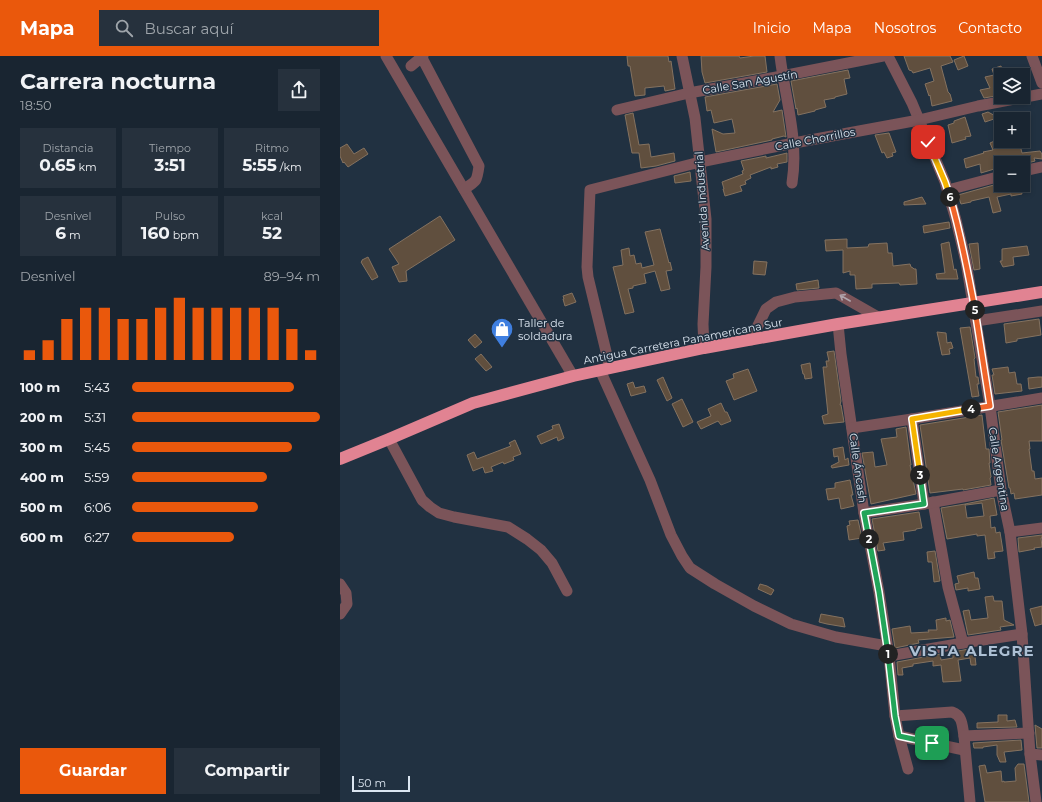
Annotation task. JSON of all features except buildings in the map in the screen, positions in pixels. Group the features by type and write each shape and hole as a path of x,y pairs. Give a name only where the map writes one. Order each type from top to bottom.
{"highway":[{"name":"Antigua Carretera Panamericana Sur","path":"340,459 473,403 573,376 704,348 838,324 1042,292"}],"street":[{"path":"386,56 573,376"},
{"path":"411,66 422,56 479,166 478,178 473,184 464,189"},
{"name":"Avenida Industrial","path":"682,56 695,118 706,219 706,298 704,348"},
{"path":"780,56 782,76 794,143 794,168 792,183"},
{"name":"Calle San Agustín","path":"617,110 690,93 883,56"},
{"name":"Calle Argentina","path":"888,56 912,103 948,190 956,220 973,302 990,406 1001,490 1010,532 1022,634 1028,733 1036,802"},
{"path":"1032,56 1042,83"},
{"name":"Calle Chorrillos","path":"605,369 587,267 590,190 700,162 919,120 978,106 1042,94"},
{"path":"1030,170 1042,167"},
{"path":"948,190 994,178"},
{"path":"751,340 766,309 776,302 795,297 836,293 878,317"},
{"path":"976,321 1042,311"},
{"name":"Calle Áncash","path":"838,324 840,354 864,513 879,592 888,651 895,716 908,769"},
{"path":"605,369 671,534 682,556 690,568 715,584 754,606 791,624 888,651 962,643 1022,634"},
{"path":"852,428 1042,398"},
{"path":"912,419 929,503 962,643"},
{"path":"389,439 422,500 430,507 439,513 454,517 508,527 541,550 552,563 567,591"},
{"path":"864,513 1001,490"},
{"path":"1010,532 1042,528"},
{"path":"340,584 346,593 347,604 340,614"},
{"path":"895,716 952,712 960,717 964,736 964,750 970,802"},
{"path":"964,736 1028,733"},
{"path":"899,736 964,750"},
{"path":"1030,754 1042,755"}],"place":[{"name":"Taller de soldadura","path":"502,348"}],"district":[{"name":"VISTA ALEGRE","path":"972,650"}],"route":[{"path":"928,142 945,182 966,262 990,406 912,419 924,504 864,513 879,592 895,716 899,736 932,743"}]}
